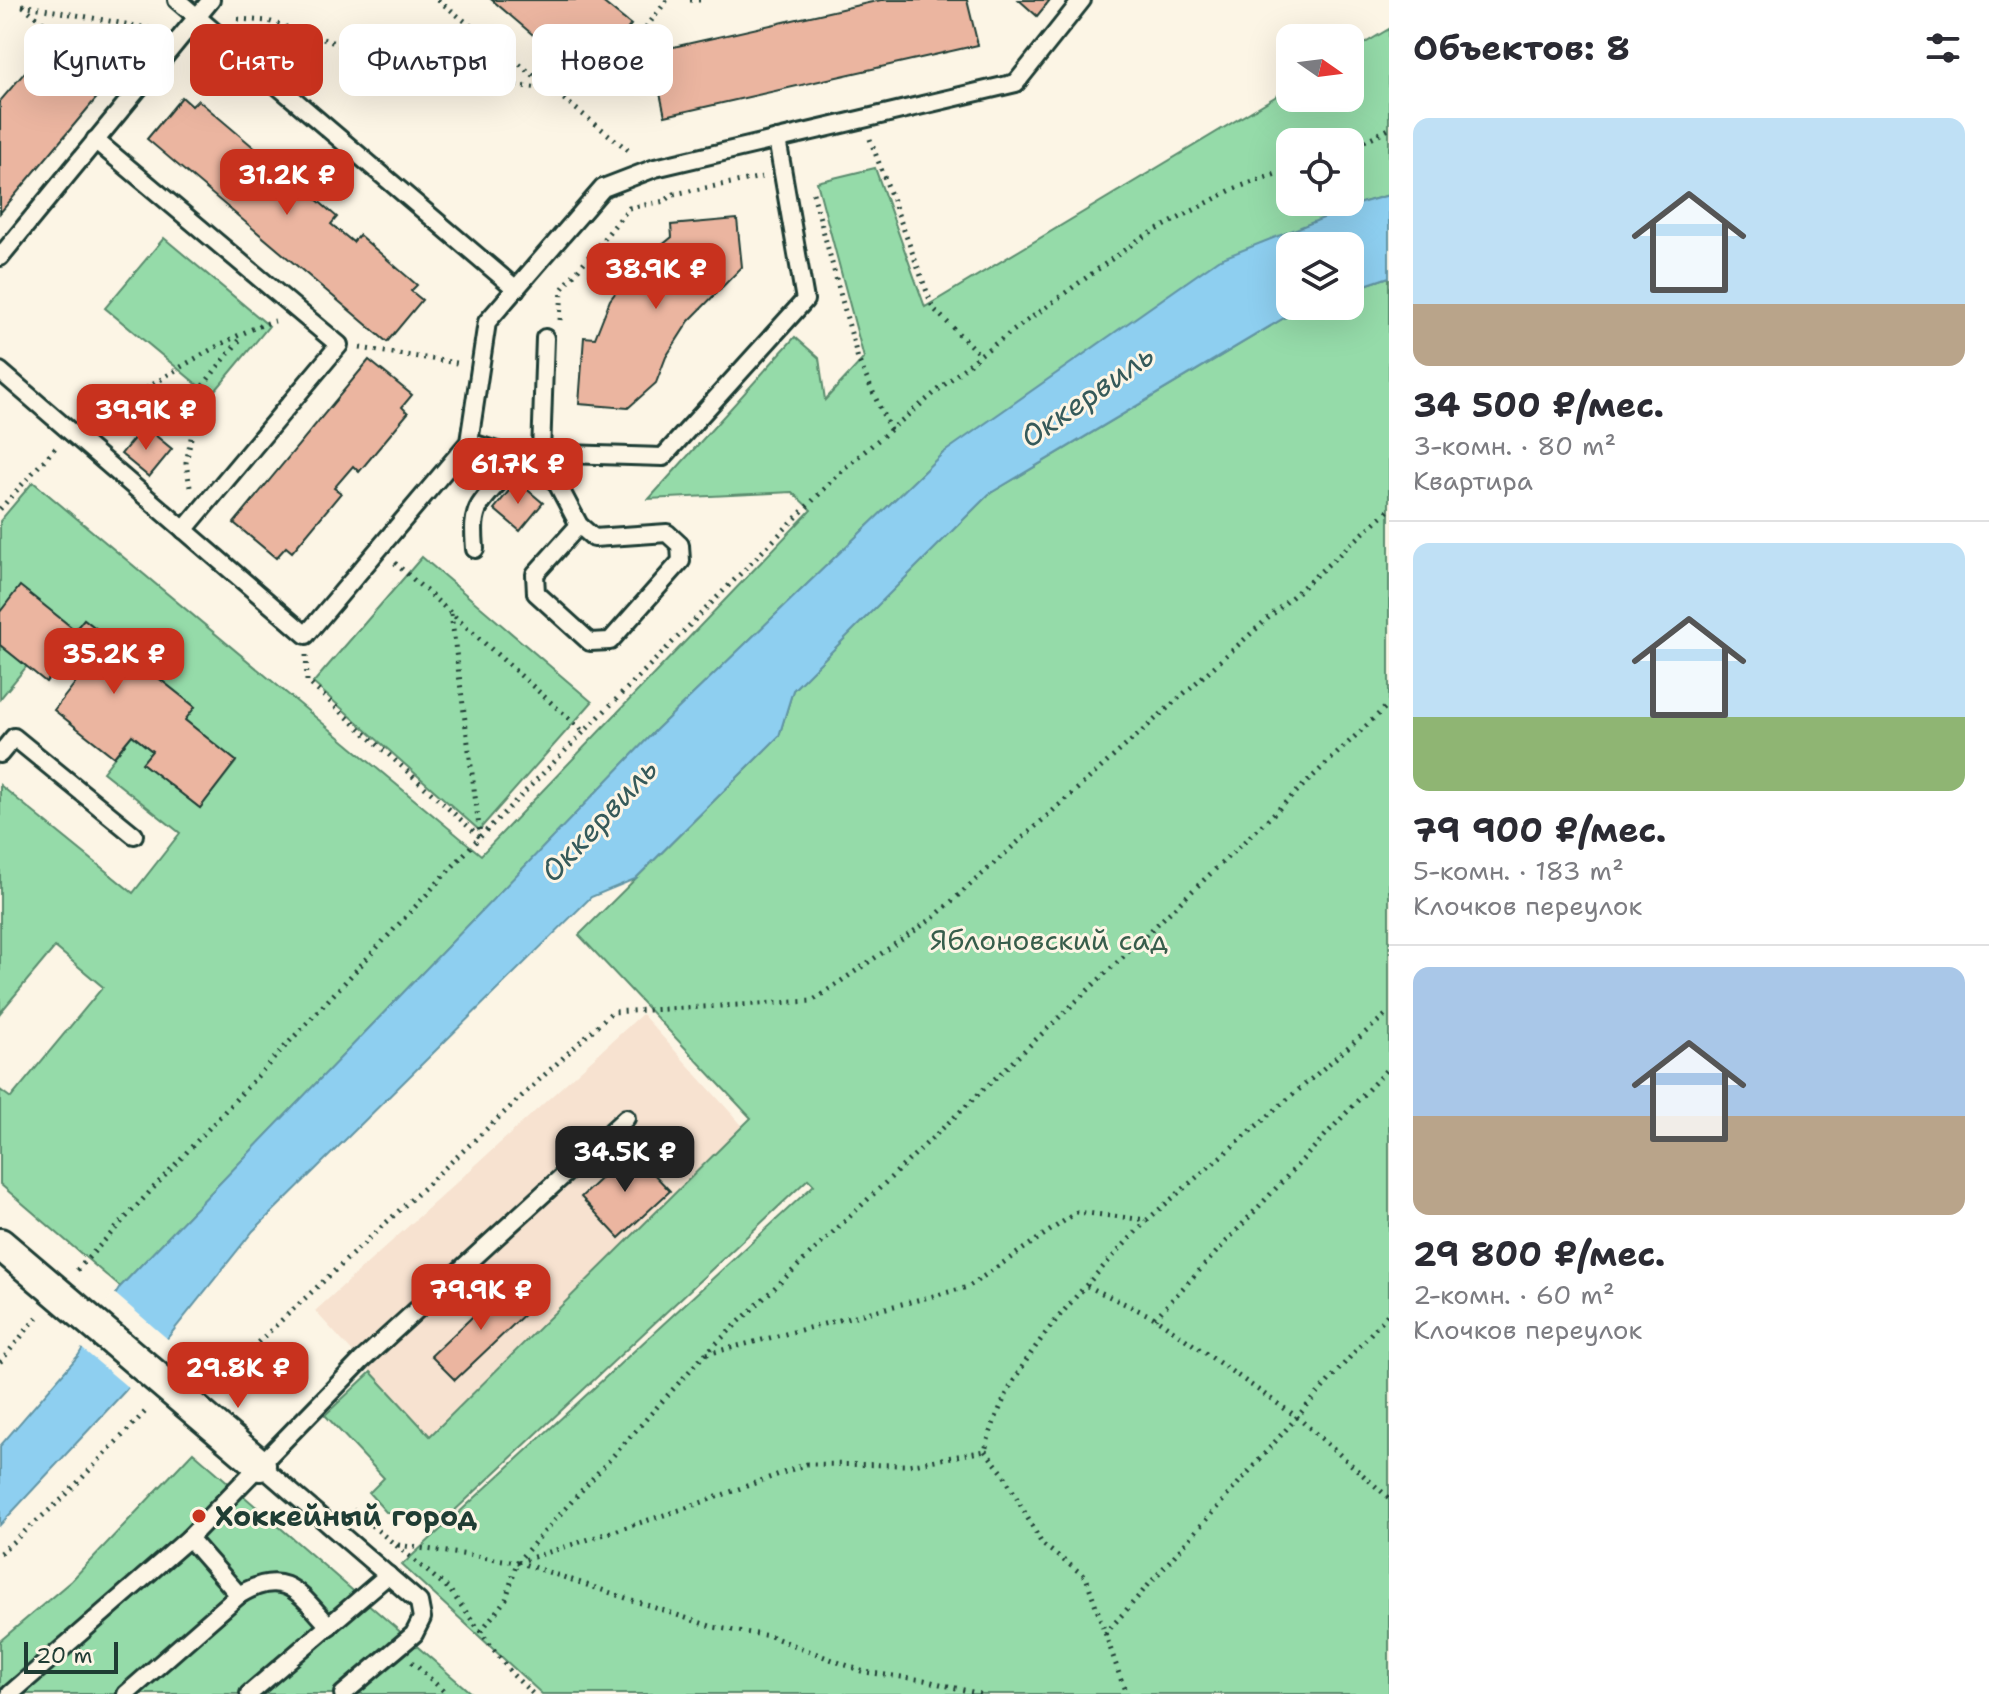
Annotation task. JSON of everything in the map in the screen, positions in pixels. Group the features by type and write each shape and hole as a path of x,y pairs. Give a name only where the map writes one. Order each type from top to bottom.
{"street":[{"path":"0,1244 260,1465"}],"lane":[{"path":"177,0 516,289"},
{"path":"174,45 211,0"},
{"path":"0,371 306,635 469,442 487,322 603,188 655,168 1016,83 1082,0"},
{"path":"0,257 131,96"},
{"path":"469,442 512,452 663,457 805,300 777,139"},
{"path":"95,140 339,345 184,530"},
{"path":"545,338 541,453 579,525 594,538 667,533 680,545 681,561 610,641 590,642 536,593 535,574 579,525"},
{"path":"475,549 473,525 479,507 511,467 512,452"},
{"path":"0,754 14,737 134,835"},
{"path":"10,1694 189,1538 361,1361 626,1118"},
{"path":"260,1465 419,1602 422,1618 414,1634 343,1694"},
{"path":"189,1538 239,1595"},
{"path":"249,1694 388,1575"},
{"path":"126,1694 239,1595 252,1588 274,1582 293,1586 329,1626"}],"path":[{"path":"438,0 532,75"},
{"path":"649,24 667,0"},
{"path":"690,0 706,0"},
{"path":"45,24 22,5 127,24"},
{"path":"197,16 268,21 454,82 532,87"},
{"path":"174,32 183,34"},
{"path":"558,96 612,140 655,168"},
{"path":"863,119 933,308 980,355"},
{"path":"1364,141 1389,129"},
{"path":"797,134 858,359 890,430"},
{"path":"545,338 560,327 562,289 629,208 665,201 674,194 783,173"},
{"path":"0,1362 480,837 847,466 980,355 1138,240 1233,189 1276,174"},
{"path":"118,405 266,323"},
{"path":"186,463 201,388 245,334"},
{"path":"339,345 480,366"},
{"path":"0,509 70,431"},
{"path":"214,1383 612,1012 812,1001 933,918 1389,510"},
{"path":"379,549 585,733"},
{"path":"451,613 480,837"},
{"path":"306,635 307,681 480,837"},
{"path":"481,1631 506,1599 517,1562 704,1355 1389,704"},
{"path":"985,1451 995,1413 1026,1358 1147,1220 1389,1012"},
{"path":"1155,1318 1389,1067"},
{"path":"704,1355 968,1287 1077,1212 1147,1220"},
{"path":"1087,1286 1155,1318 1297,1417 1389,1498"},
{"path":"1105,1634 1389,1313"},
{"path":"0,1553 62,1499 145,1412"},
{"path":"517,1562 689,1507 807,1464 908,1465 985,1451"},
{"path":"985,1451 1003,1473 1042,1544 1086,1577 1126,1694"},
{"path":"398,1545 517,1562 713,1627 770,1636 864,1672 924,1680 980,1694"},
{"path":"449,1589 512,1674 533,1694"},
{"path":"397,1648 447,1694"}],"shaded area":[{"path":"642,1014 785,1173 459,1469 315,1311"}],"green space":[{"path":"1389,29 1389,195 1364,202 1364,128 1276,128 1276,216 1339,216 1313,232 1276,232 1276,254 943,453 656,730 120,1287 0,1184 0,1090 11,1098 103,987 55,947 0,1013 0,785 133,893 180,833 103,772 132,735 152,751 143,763 200,808 236,762 185,720 195,707 84,619 75,630 20,587 0,612 0,521 33,482 481,855 811,510 792,492 649,499 795,337 819,358 825,400 864,358 817,182 875,168 925,307 1276,96 1276,112 1364,112 1364,44"},
{"path":"164,238 269,326 211,396 105,308"},
{"name":"Яблоновский сад","path":"1389,277 1389,1694 542,1694 402,1565 814,1185 808,1179 451,1514 386,1512 369,1493 384,1478 325,1415 371,1372 430,1436 751,1118 579,935 779,736 793,690 989,494 1281,320 1364,320 1364,285"},
{"path":"422,557 592,702 479,830 313,683"},
{"path":"0,645 27,666 0,699"},
{"name":"Хоккейный город","path":"193,1452 472,1694 0,1694 0,1641 71,1581"}],"water":[{"path":"1389,195 1389,277 1364,285 1364,232 1288,232 1328,216 1364,216 1364,202"},
{"name":"Оккервиль","path":"1276,237 1276,320 1281,320 989,494 793,690 779,736 635,879 591,897 253,1231 125,1391 0,1525 0,1446 78,1356 120,1287 656,730 943,453 1218,260"}],"pier":[{"path":"113,1292 170,1341 131,1390 79,1346"}],"building":[{"path":"492,0 600,0 630,24 532,24 532,34"},
{"path":"881,0 967,0 978,45 665,116 661,96 673,96 673,47"},
{"path":"1019,0 1050,0 1037,16"},
{"path":"24,73 24,96 98,96 0,213 0,101"},
{"path":"182,97 192,106 198,100 257,150 252,156 274,175 280,168 337,217 331,224 353,242 359,235 417,285 411,291 422,300 387,342 147,139"},
{"path":"737,219 742,267 689,321 666,357 656,383 628,408 579,404 584,337 595,338 610,300 634,268 672,237 671,225"},
{"path":"369,360 412,395 402,407 408,413 359,472 353,466 334,488 341,493 292,552 286,547 276,558 234,523"},
{"path":"144,426 172,449 149,477 121,454"},
{"path":"517,481 543,503 520,531 494,509"},
{"path":"20,586 75,630 84,619 195,707 185,720 236,761 200,808 142,763 152,751 132,735 114,757 54,710 76,682 57,667 46,682 0,645 0,612"},
{"path":"631,1150 670,1191 619,1238 581,1197"},
{"path":"507,1284 530,1309 455,1380 431,1356"}],"place":[{"name":"Хоккейный город","path":"199,1516"}]}
